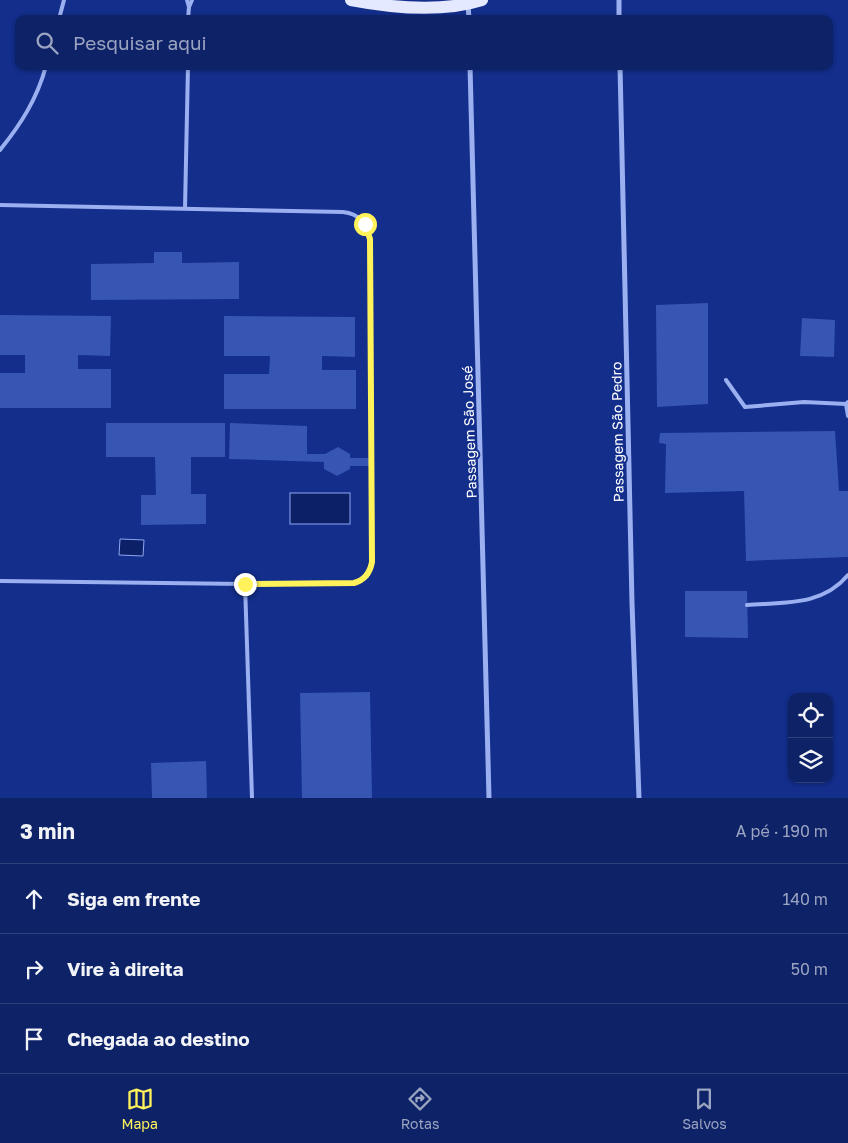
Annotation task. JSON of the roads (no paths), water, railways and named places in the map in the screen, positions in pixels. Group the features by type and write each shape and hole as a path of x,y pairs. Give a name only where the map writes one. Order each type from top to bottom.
{"main road":[{"path":"351,0 390,7 468,4 482,0"}],"street":[{"path":"618,0 619,15"},
{"path":"468,4 469,15"},
{"name":"Passagem São José","path":"470,70 489,798"},
{"name":"Passagem São Pedro","path":"620,70 632,603 639,798"}],"lane":[{"path":"60,15 64,0"},
{"path":"186,0 188,15"},
{"path":"188,7 192,0"},
{"path":"0,150 30,109 42,82 45,70"},
{"path":"185,208 188,70"},
{"path":"0,205 350,213 365,224 370,239 372,562 370,572 363,580 354,583 245,584 0,581"},
{"path":"726,380 745,407 804,402 847,403 848,416"},
{"path":"747,605 802,601 822,596 842,582 848,575"},
{"path":"245,584 252,798"}]}
